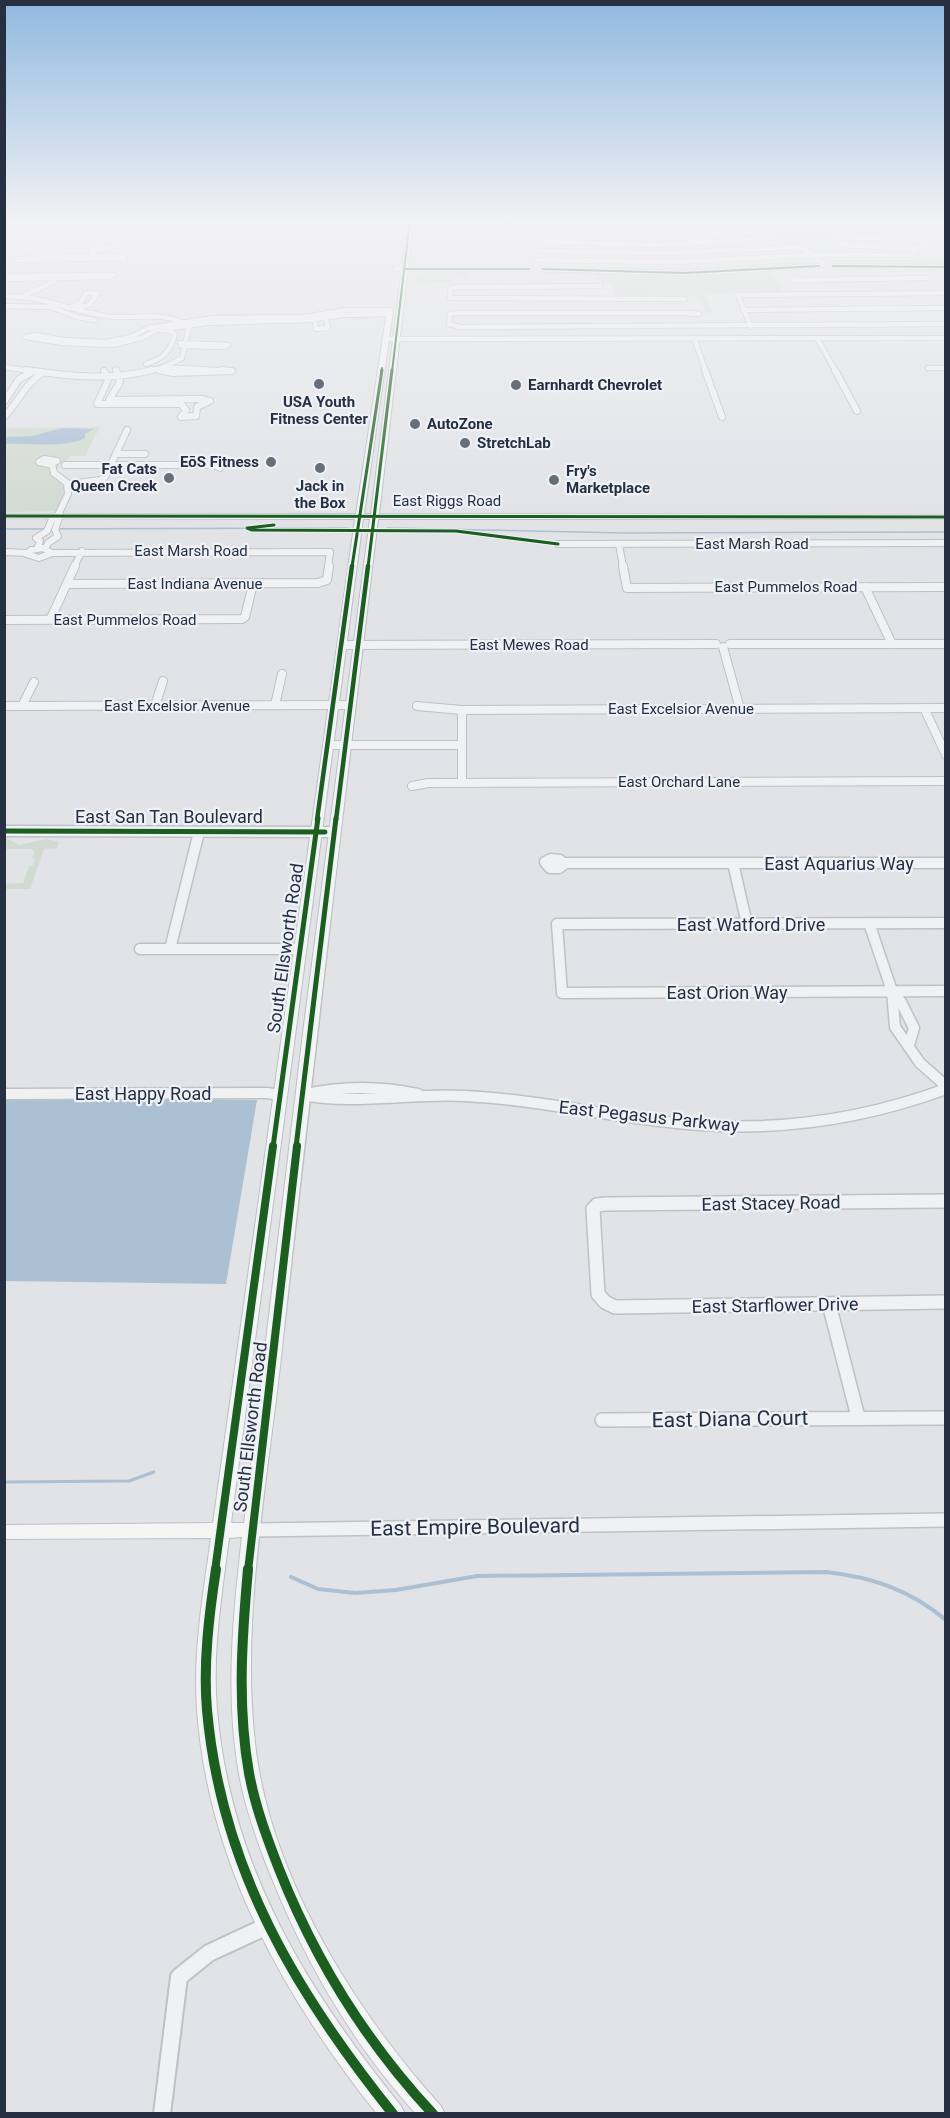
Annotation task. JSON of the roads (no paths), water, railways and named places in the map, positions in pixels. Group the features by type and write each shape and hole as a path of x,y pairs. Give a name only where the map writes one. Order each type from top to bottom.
{"main road":[{"name":"South Ellsworth Road","path":"389,319 315,832 208,1631 207,1683 211,1742 217,1784 247,1881 267,1926 297,1981 343,2053 393,2114"},
{"name":"South Ellsworth Road","path":"398,319 375,515 333,832 252,1530 245,1606 242,1683 249,1770 258,1815 296,1910 347,2007 364,2033 404,2083 433,2114"},
{"path":"380,382 390,382"},
{"path":"375,417 386,417"},
{"name":"East Riggs Road","path":"4,516 945,517"},
{"name":"East Empire Boulevard","path":"4,1532 252,1530"}],"street":[{"path":"4,361 41,370 117,373 151,366 167,355 175,333 147,321 86,319"},
{"path":"166,319 186,324"},
{"path":"99,344 36,335 25,337 63,344 99,344 131,338 145,329 175,325 291,319"},
{"path":"312,319 315,328 326,329 328,327 324,319"},
{"path":"450,319 449,324 452,327 751,327 945,324"},
{"path":"613,319 614,327"},
{"path":"747,319 751,327"},
{"path":"857,319 861,326"},
{"path":"162,367 182,358 187,345 186,324"},
{"path":"726,327 731,338"},
{"path":"694,338 722,417"},
{"path":"817,338 857,411"},
{"path":"386,339 945,338"},
{"path":"172,345 187,345 228,345 222,347 187,345"},
{"path":"117,373 142,365 232,371 173,373 151,366"},
{"path":"4,367 32,372"},
{"path":"928,368 945,368"},
{"path":"4,402 19,380 32,372 50,369 105,374"},
{"path":"4,417 30,381 41,370"},
{"path":"105,374 108,380 97,404 181,404 185,406 186,411 181,417 190,418 196,417 197,407 210,401 202,399 109,400 120,382 117,373"},
{"path":"52,464 54,473 67,483 101,480 105,477 127,430"},
{"path":"116,454 146,454"},
{"path":"65,465 214,465 220,468"},
{"path":"45,550 36,538 60,520 58,515 68,494 67,483"},
{"path":"45,550 48,543 58,536 52,528"},
{"name":"East Marsh Road","path":"558,544 945,543"},
{"name":"East Pummelos Road","path":"619,544 627,588 945,587"},
{"name":"East Marsh Road","path":"27,553 29,557 37,558 45,550"},
{"name":"East Marsh Road","path":"4,552 27,553 45,550 330,552 327,580 324,582"},
{"path":"50,620 82,551"},
{"name":"East Indiana Avenue","path":"67,584 324,582"},
{"name":"East Pummelos Road","path":"4,620 235,620 245,617 253,584"},
{"path":"865,587 892,644"},
{"name":"East Mewes Road","path":"342,645 945,644"},
{"path":"723,645 740,709"},
{"path":"275,705 282,674"},
{"path":"155,706 163,681"},
{"path":"22,706 34,682"},
{"name":"East Excelsior Avenue","path":"4,706 350,705"},
{"name":"East Excelsior Avenue","path":"417,706 430,709 462,710 945,708"},
{"path":"924,708 945,755"},
{"path":"462,710 462,783"},
{"path":"328,745 462,745"},
{"name":"East Orchard Lane","path":"412,786 428,783 945,781"},
{"name":"East San Tan Boulevard","path":"4,831 333,832"},
{"path":"170,949 199,832"},
{"name":"East Aquarius Way","path":"564,863 945,863"},
{"path":"733,863 747,924"},
{"path":"869,923 892,991 901,1002 909,1023 914,1028 909,1045"},
{"name":"East Watford Drive","path":"562,993 557,924 945,923"},
{"path":"140,949 300,949"},
{"path":"892,991 891,1002 895,1027 920,1063 945,1087"},
{"name":"East Orion Way","path":"562,993 945,991"},
{"path":"896,1023 909,1023"},
{"name":"East Pegasus Parkway","path":"302,1095 317,1099 402,1098 421,1095 492,1098 667,1122 739,1126 822,1121 888,1109 945,1087"},
{"name":"East Happy Road","path":"4,1094 267,1093 281,1095"},
{"name":"East Stacey Road","path":"605,1302 598,1294 595,1277 592,1217 593,1209 597,1205 945,1201"},
{"name":"East Starflower Drive","path":"605,1302 615,1307 945,1302"},
{"path":"829,1304 858,1418"},
{"name":"East Diana Court","path":"602,1420 945,1418"},
{"name":"East Empire Boulevard","path":"252,1530 945,1520"},
{"path":"162,2114 179,1977 209,1953 267,1926"}],"water":[{"path":"62,428 94,429 85,434 85,438 68,443 5,444 6,437 32,436"},
{"path":"5,1100 257,1100 226,1284 5,1281"}],"waterway":[{"path":"4,529 348,528"},
{"path":"387,528 624,533 946,532"},
{"path":"4,1482 129,1481 154,1472"},
{"path":"291,1577 318,1589 355,1593 396,1590 477,1576 826,1572 875,1581 919,1601 946,1620"}],"place":[{"name":"USA Youth Fitness Center","path":"319,384"},
{"name":"Earnhardt Chevrolet","path":"516,385"},
{"name":"AutoZone","path":"415,424"},
{"name":"StretchLab","path":"465,443"},
{"name":"EōS Fitness","path":"271,462"},
{"name":"Jack in the Box","path":"320,468"},
{"name":"Fat Cats Queen Creek","path":"169,478"},
{"name":"Fry's Marketplace","path":"554,480"}]}
